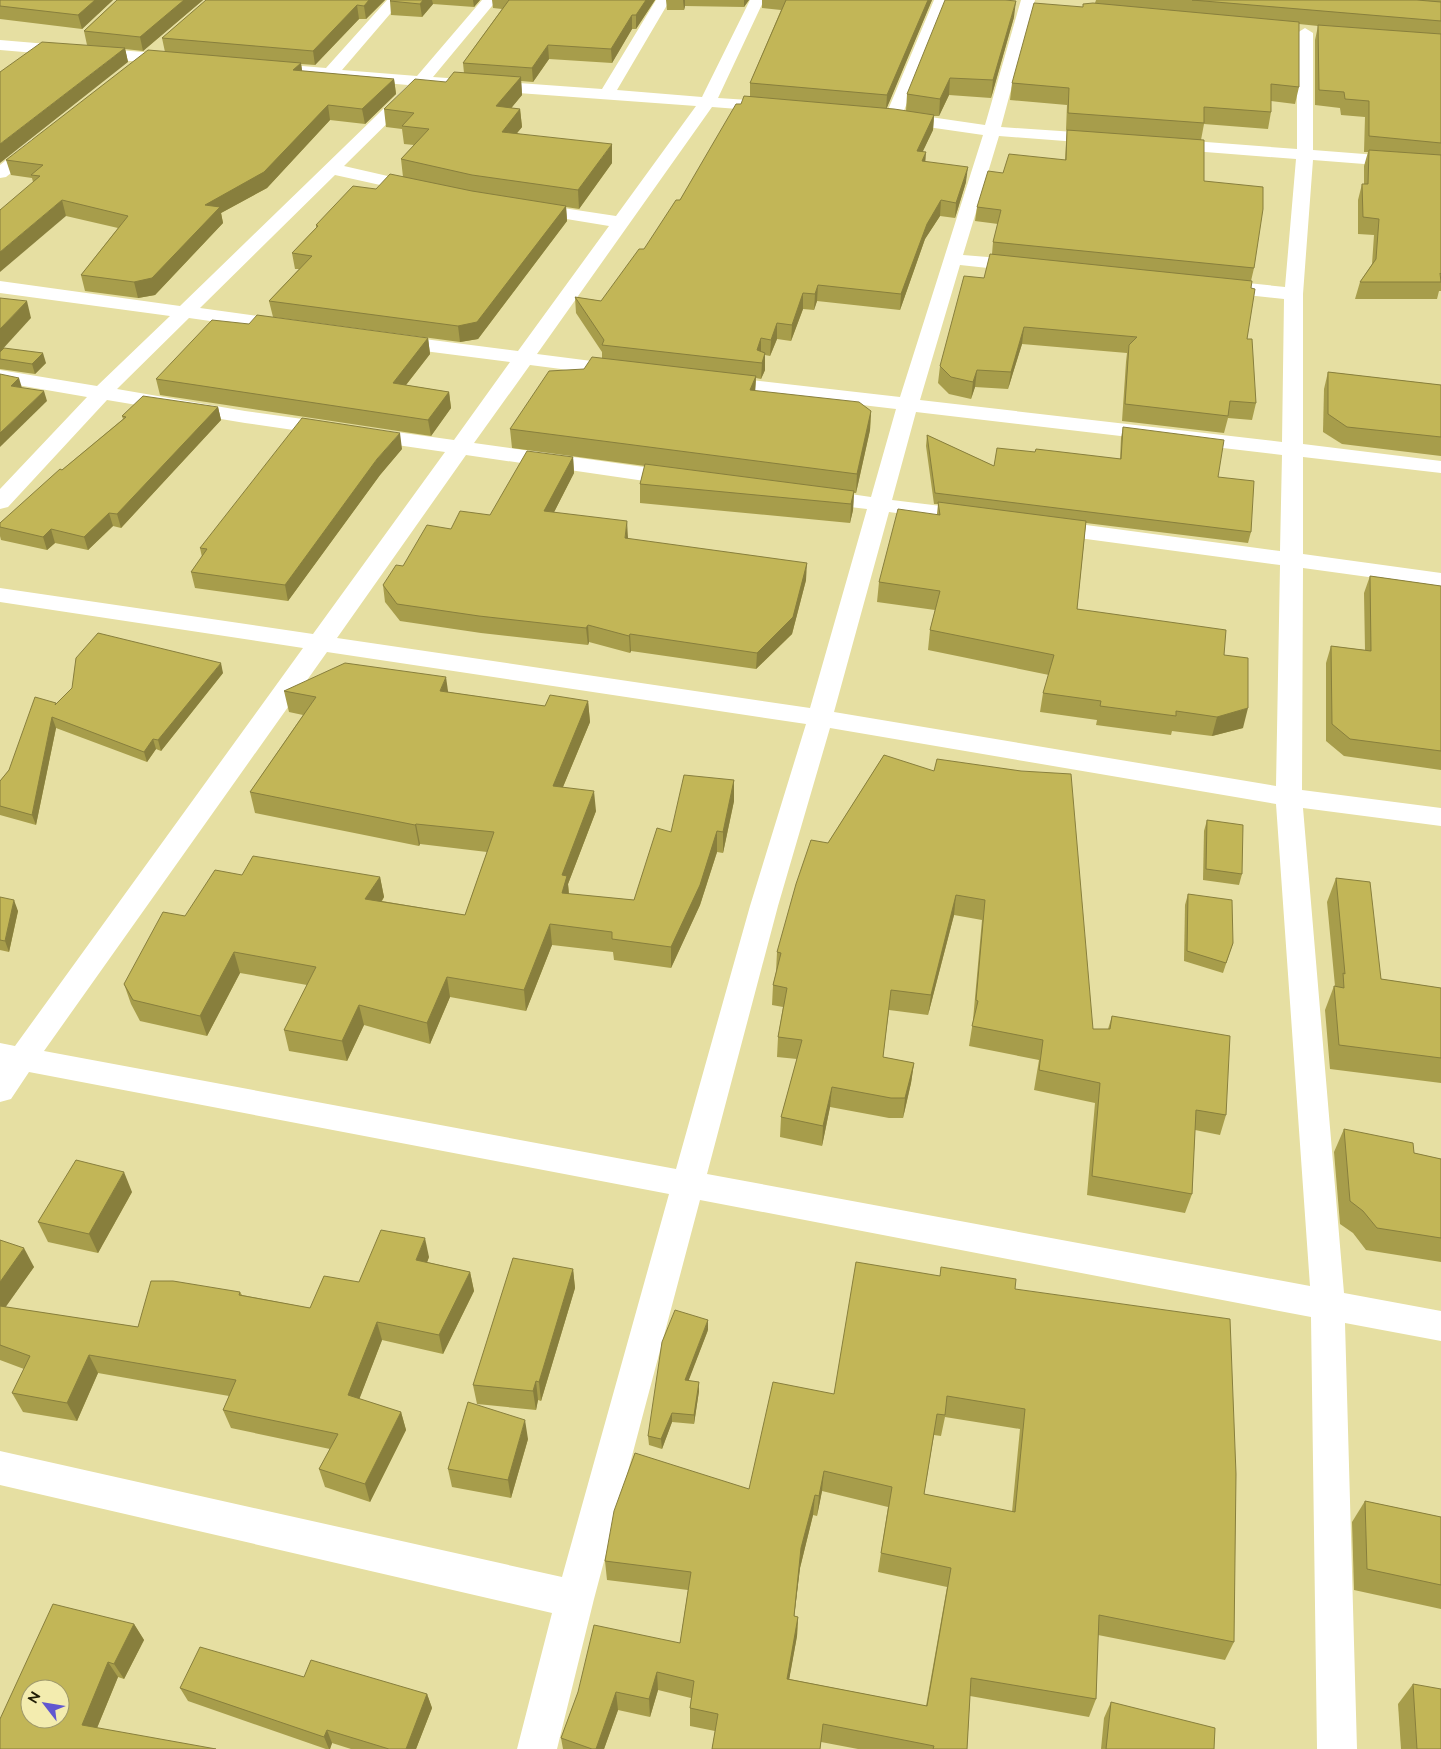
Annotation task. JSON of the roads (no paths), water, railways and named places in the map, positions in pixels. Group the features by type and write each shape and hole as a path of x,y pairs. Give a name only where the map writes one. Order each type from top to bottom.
{"street":[{"path":"330,73 395,0"},
{"path":"0,502 101,394 183,312 333,169 421,81 490,0"},
{"path":"607,94 663,0"},
{"path":"0,1090 11,1057 320,643 708,101 757,0"},
{"path":"893,117 941,0"},
{"path":"536,1749 575,1599 764,906 820,718 908,404 992,131 1027,3"},
{"path":"1008,5 1027,3 1045,8"},
{"path":"1305,33 1305,154 1294,294 1293,559 1289,797 1328,1305 1337,1749"},
{"path":"70,51 84,38"},
{"path":"0,45 196,62"},
{"path":"132,70 163,45"},
{"path":"253,66 421,81 796,108"},
{"path":"874,115 992,131 1119,140"},
{"path":"0,173 54,131"},
{"path":"1148,142 1441,166"},
{"path":"333,169 434,191"},
{"path":"513,206 621,222"},
{"path":"952,259 1039,268"},
{"path":"1205,285 1294,294"},
{"path":"0,286 309,329"},
{"path":"377,339 642,373"},
{"path":"0,376 245,418 697,482"},
{"path":"701,380 1293,448 1441,467"},
{"path":"794,494 995,520"},
{"path":"1033,525 1441,580"},
{"path":"0,595 820,718 1289,797 1441,817"},
{"path":"11,1057 1441,1326"},
{"path":"0,1468 575,1599"}]}
